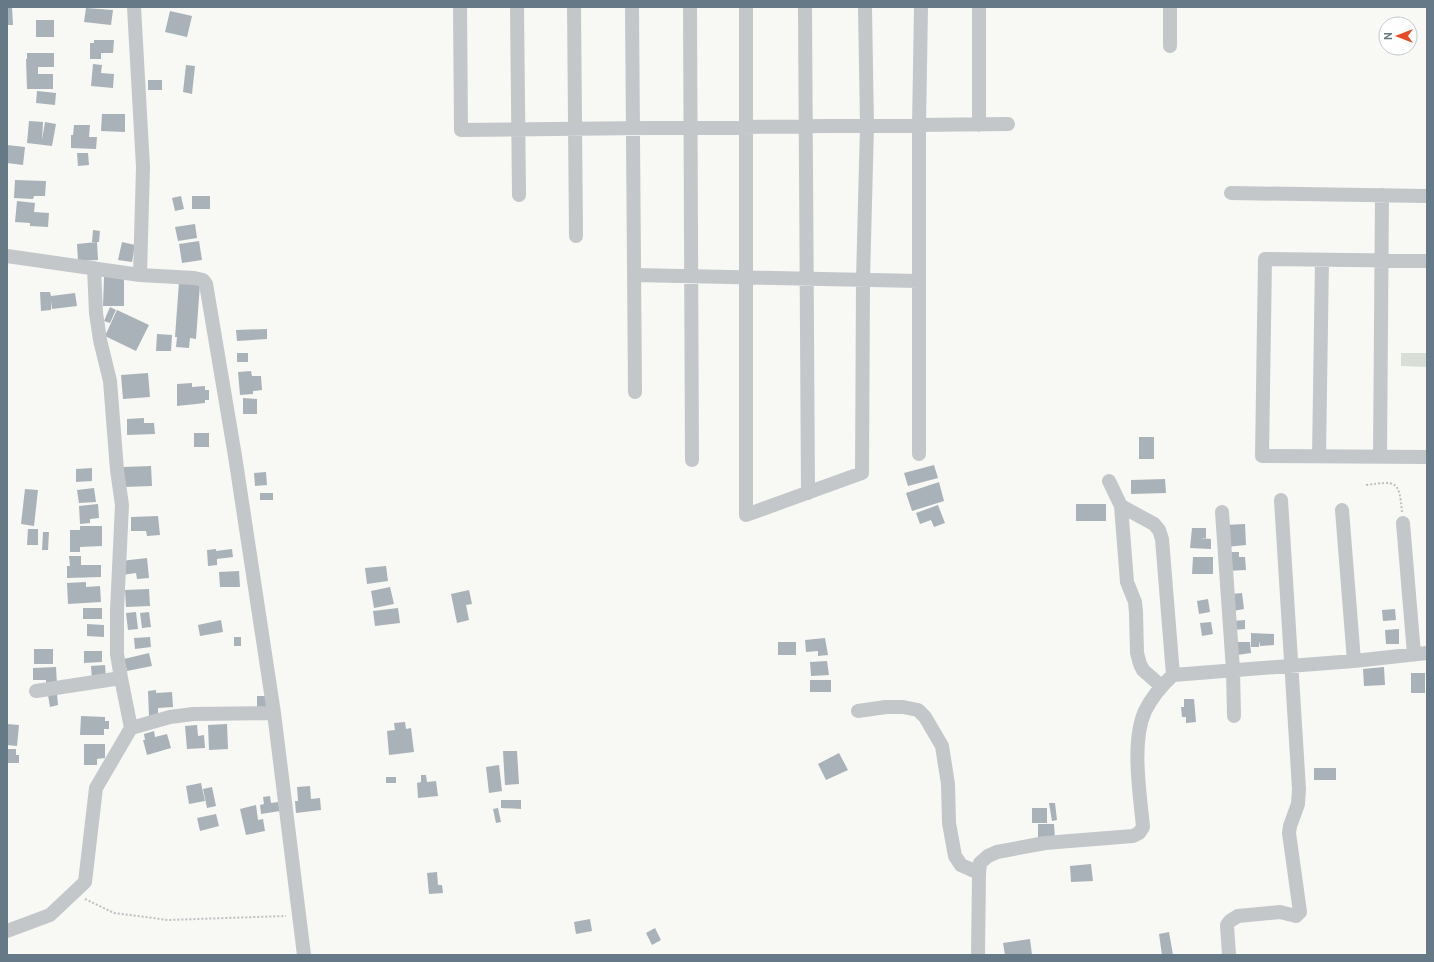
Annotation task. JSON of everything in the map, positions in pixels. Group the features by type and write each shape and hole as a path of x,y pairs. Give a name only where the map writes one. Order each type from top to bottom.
{"street":[{"path":"134,7 143,167 140,275"},
{"path":"460,7 461,130 1008,124"},
{"path":"517,7 519,195"},
{"path":"574,7 576,236"},
{"path":"632,7 635,392"},
{"path":"690,7 692,460"},
{"path":"746,7 746,516 862,473 863,280 867,126 865,7"},
{"path":"805,7 808,493"},
{"path":"919,454 919,126 921,7"},
{"path":"979,7 979,125"},
{"path":"1170,7 1170,46"},
{"path":"1231,193 1427,196"},
{"path":"1380,457 1382,195"},
{"path":"7,256 140,275 194,278 203,280 206,284 235,456 274,713 304,955"},
{"path":"1427,262 1265,259 1262,456 1427,457"},
{"path":"1319,456 1322,260"},
{"path":"7,931 50,915 86,882 96,788 131,728 120,678 117,654 117,610 122,505 117,470 110,381 100,340 96,313 94,268"},
{"path":"634,275 919,281"},
{"path":"1109,481 1121,506 1127,582 1135,602 1137,653 1143,670 1161,686"},
{"path":"1229,955 1227,925 1238,916 1280,912 1296,916 1300,912 1289,833 1298,804 1299,789 1281,500"},
{"path":"1121,506 1154,524 1159,530 1162,539 1173,675"},
{"path":"1342,510 1354,661"},
{"path":"1222,512 1233,670 1234,716"},
{"path":"978,955 980,863 988,856 997,852 1045,843 1134,836 1139,833 1142,827 1138,739 1145,712 1161,686 1173,675 1354,661 1420,654 1403,523"},
{"path":"36,691 120,678"},
{"path":"858,711 886,707 903,707 918,710 924,717 942,746 948,784 949,823 955,856 961,865 979,873"},
{"path":"131,728 170,717 193,714 274,713"}],"path":[{"path":"1366,485 1390,483 1398,488 1400,492 1403,523"},
{"path":"73,893 114,913 168,920 300,916"}],"shaded area":[{"path":"1401,353 1427,353 1427,367 1401,366"}],"building":[{"path":"7,7 12,7 13,25 7,25"},
{"path":"86,8 113,10 111,25 84,22"},
{"path":"170,11 192,16 187,37 165,32"},
{"path":"36,20 54,20 54,37 36,37"},
{"path":"94,40 114,40 113,53 101,53 101,59 90,59 90,43 94,43"},
{"path":"27,53 54,53 54,67 38,67 38,74 53,74 53,89 27,89"},
{"path":"93,64 102,65 101,73 114,74 113,88 91,86"},
{"path":"186,65 195,66 192,94 183,92"},
{"path":"148,80 162,80 162,90 148,90"},
{"path":"37,91 56,93 55,105 36,103"},
{"path":"102,114 125,114 125,132 101,131"},
{"path":"29,121 43,122 42,140 45,122 56,124 52,146 27,143"},
{"path":"74,125 90,125 89,137 97,137 96,149 71,148 71,135 73,135"},
{"path":"7,145 25,147 23,165 7,163"},
{"path":"77,153 88,153 89,165 78,166"},
{"path":"15,180 46,181 45,196 34,196 33,199 14,198"},
{"path":"181,196 184,209 175,211 172,198"},
{"path":"192,196 210,196 210,209 192,209"},
{"path":"17,201 35,203 34,212 49,213 48,227 30,226 30,223 15,222"},
{"path":"195,224 197,238 178,241 175,227"},
{"path":"93,230 100,231 99,242 92,242"},
{"path":"199,241 202,260 182,263 179,244"},
{"path":"97,242 98,260 78,261 77,244"},
{"path":"122,242 135,245 132,262 118,260"},
{"path":"104,277 124,277 124,306 103,306"},
{"path":"179,282 200,284 196,339 190,338 189,348 176,347 177,337 175,337"},
{"path":"40,292 50,292 51,296 75,293 77,306 52,309 51,301 51,310 41,311"},
{"path":"110,307 116,310 110,323 104,321"},
{"path":"117,310 149,325 136,351 105,336"},
{"path":"267,329 267,339 237,341 236,330"},
{"path":"157,334 172,335 171,351 156,351"},
{"path":"237,353 248,353 248,362 237,362"},
{"path":"251,371 252,376 261,376 262,390 253,391 253,394 240,395 238,372"},
{"path":"148,373 150,397 123,399 121,375"},
{"path":"192,383 192,387 205,386 205,390 209,390 209,400 205,400 205,403 177,406 177,384"},
{"path":"243,398 257,399 257,414 243,414"},
{"path":"144,418 144,423 154,423 155,434 127,435 127,419"},
{"path":"194,433 209,433 209,447 194,447"},
{"path":"1139,437 1154,437 1154,459 1139,459"},
{"path":"934,465 938,478 908,486 904,473"},
{"path":"151,466 152,486 124,487 123,467"},
{"path":"92,468 92,481 76,482 76,469"},
{"path":"266,472 267,485 255,486 254,473"},
{"path":"1165,479 1166,493 1131,494 1131,480"},
{"path":"939,482 944,501 912,511 906,493"},
{"path":"94,488 96,502 79,503 77,490"},
{"path":"25,489 38,490 34,526 21,524"},
{"path":"260,493 273,493 273,500 260,500"},
{"path":"98,504 99,518 90,519 90,523 80,524 79,506"},
{"path":"1076,504 1106,504 1106,521 1076,521"},
{"path":"938,505 945,523 934,527 931,520 920,524 916,513"},
{"path":"158,516 160,535 147,536 146,531 131,531 131,517"},
{"path":"1245,524 1246,545 1226,547 1224,525"},
{"path":"80,526 102,526 102,546 80,547 80,552 70,552 70,530 80,530"},
{"path":"1192,528 1206,528 1206,538 1200,538 1211,539 1211,549 1190,548"},
{"path":"28,529 38,529 38,545 27,545"},
{"path":"43,532 49,532 48,550 42,550"},
{"path":"216,549 216,551 232,549 233,557 217,559 217,565 208,566 207,550"},
{"path":"1228,552 1239,552 1239,557 1245,557 1246,570 1226,571"},
{"path":"69,556 81,556 81,565 101,565 101,577 67,578 67,566 70,566"},
{"path":"1193,557 1213,557 1213,574 1192,574"},
{"path":"147,558 149,578 137,579 136,573 122,575 121,561"},
{"path":"386,566 388,581 367,584 365,568"},
{"path":"239,571 240,587 220,587 219,572"},
{"path":"86,582 86,587 100,586 101,602 68,604 67,583"},
{"path":"390,587 394,604 374,608 371,591"},
{"path":"149,589 150,606 126,607 125,590"},
{"path":"469,590 472,604 466,605 469,620 457,623 451,594"},
{"path":"1242,593 1244,609 1233,611 1231,594"},
{"path":"1208,599 1210,612 1199,614 1197,601"},
{"path":"83,608 102,608 102,619 83,619"},
{"path":"398,608 400,623 375,626 373,611"},
{"path":"1395,609 1396,620 1383,621 1382,610"},
{"path":"136,612 138,629 128,630 126,613"},
{"path":"149,612 151,627 142,628 140,613"},
{"path":"221,620 223,632 200,636 198,625"},
{"path":"1245,620 1245,629 1233,630 1233,621"},
{"path":"1211,622 1213,634 1202,636 1200,623"},
{"path":"87,624 104,625 104,637 87,636"},
{"path":"1399,629 1399,644 1386,644 1385,630"},
{"path":"1251,633 1274,634 1274,645 1260,646 1259,641 1259,647 1251,647"},
{"path":"150,637 151,647 135,649 134,638"},
{"path":"234,637 241,637 241,646 234,646"},
{"path":"825,638 828,655 818,656 818,651 806,652 805,640"},
{"path":"778,642 796,642 796,655 778,655"},
{"path":"1236,642 1250,642 1251,653 1237,655"},
{"path":"34,649 53,649 53,664 34,664"},
{"path":"84,651 102,651 102,662 84,663"},
{"path":"149,653 152,666 127,671 124,659"},
{"path":"827,661 829,675 811,676 810,662"},
{"path":"105,665 106,679 92,680 91,666"},
{"path":"56,667 57,685 46,685 46,680 33,680 33,668"},
{"path":"1384,667 1385,685 1364,686 1363,669"},
{"path":"1411,673 1425,673 1425,693 1411,693"},
{"path":"810,680 831,680 831,692 810,692"},
{"path":"156,690 156,693 172,692 173,707 158,708 158,716 149,716 148,691"},
{"path":"57,694 58,705 50,707 48,695"},
{"path":"257,696 268,696 268,711 257,711"},
{"path":"1184,699 1194,699 1196,722 1186,723 1186,717 1182,717 1181,707 1184,707"},
{"path":"81,716 105,717 105,721 109,721 109,729 104,729 104,735 80,735"},
{"path":"405,722 406,729 411,728 414,752 389,755 387,731 395,730 394,723"},
{"path":"7,724 19,725 17,746 7,745"},
{"path":"227,724 228,749 209,750 208,725"},
{"path":"197,725 198,736 204,735 205,748 187,749 185,726"},
{"path":"154,731 155,737 167,734 171,748 147,755 143,740 145,740 144,734"},
{"path":"84,744 105,744 105,758 97,759 97,765 84,765"},
{"path":"7,749 16,749 16,755 19,755 19,763 7,763"},
{"path":"503,751 517,751 519,784 505,785"},
{"path":"839,753 848,770 826,780 818,764"},
{"path":"499,765 502,791 489,793 486,767"},
{"path":"1314,768 1336,768 1336,780 1314,780"},
{"path":"421,775 426,775 427,782 436,781 438,796 418,798 417,783 421,782"},
{"path":"386,777 396,777 396,783 386,783"},
{"path":"201,783 205,801 189,804 186,786"},
{"path":"310,786 311,799 320,798 321,810 296,813 295,801 298,801 297,787"},
{"path":"212,787 216,806 207,808 203,789"},
{"path":"270,796 271,803 278,802 280,811 261,814 260,805 264,804 263,797"},
{"path":"501,800 521,800 521,809 501,808"},
{"path":"1049,803 1055,803 1057,820 1052,821"},
{"path":"256,805 258,820 263,819 265,831 246,835 240,809"},
{"path":"498,808 501,822 496,823 493,809"},
{"path":"1032,808 1047,808 1047,823 1032,823"},
{"path":"216,814 219,826 200,831 197,818"},
{"path":"1038,824 1054,824 1055,839 1038,839"},
{"path":"1091,864 1093,881 1071,882 1070,866"},
{"path":"437,872 438,885 442,885 443,893 429,894 427,873"},
{"path":"590,919 592,931 576,934 574,922"},
{"path":"655,928 661,940 652,945 646,933"},
{"path":"1169,932 1173,955 1162,955 1159,934"},
{"path":"1030,939 1032,955 1005,955 1003,943"}]}
